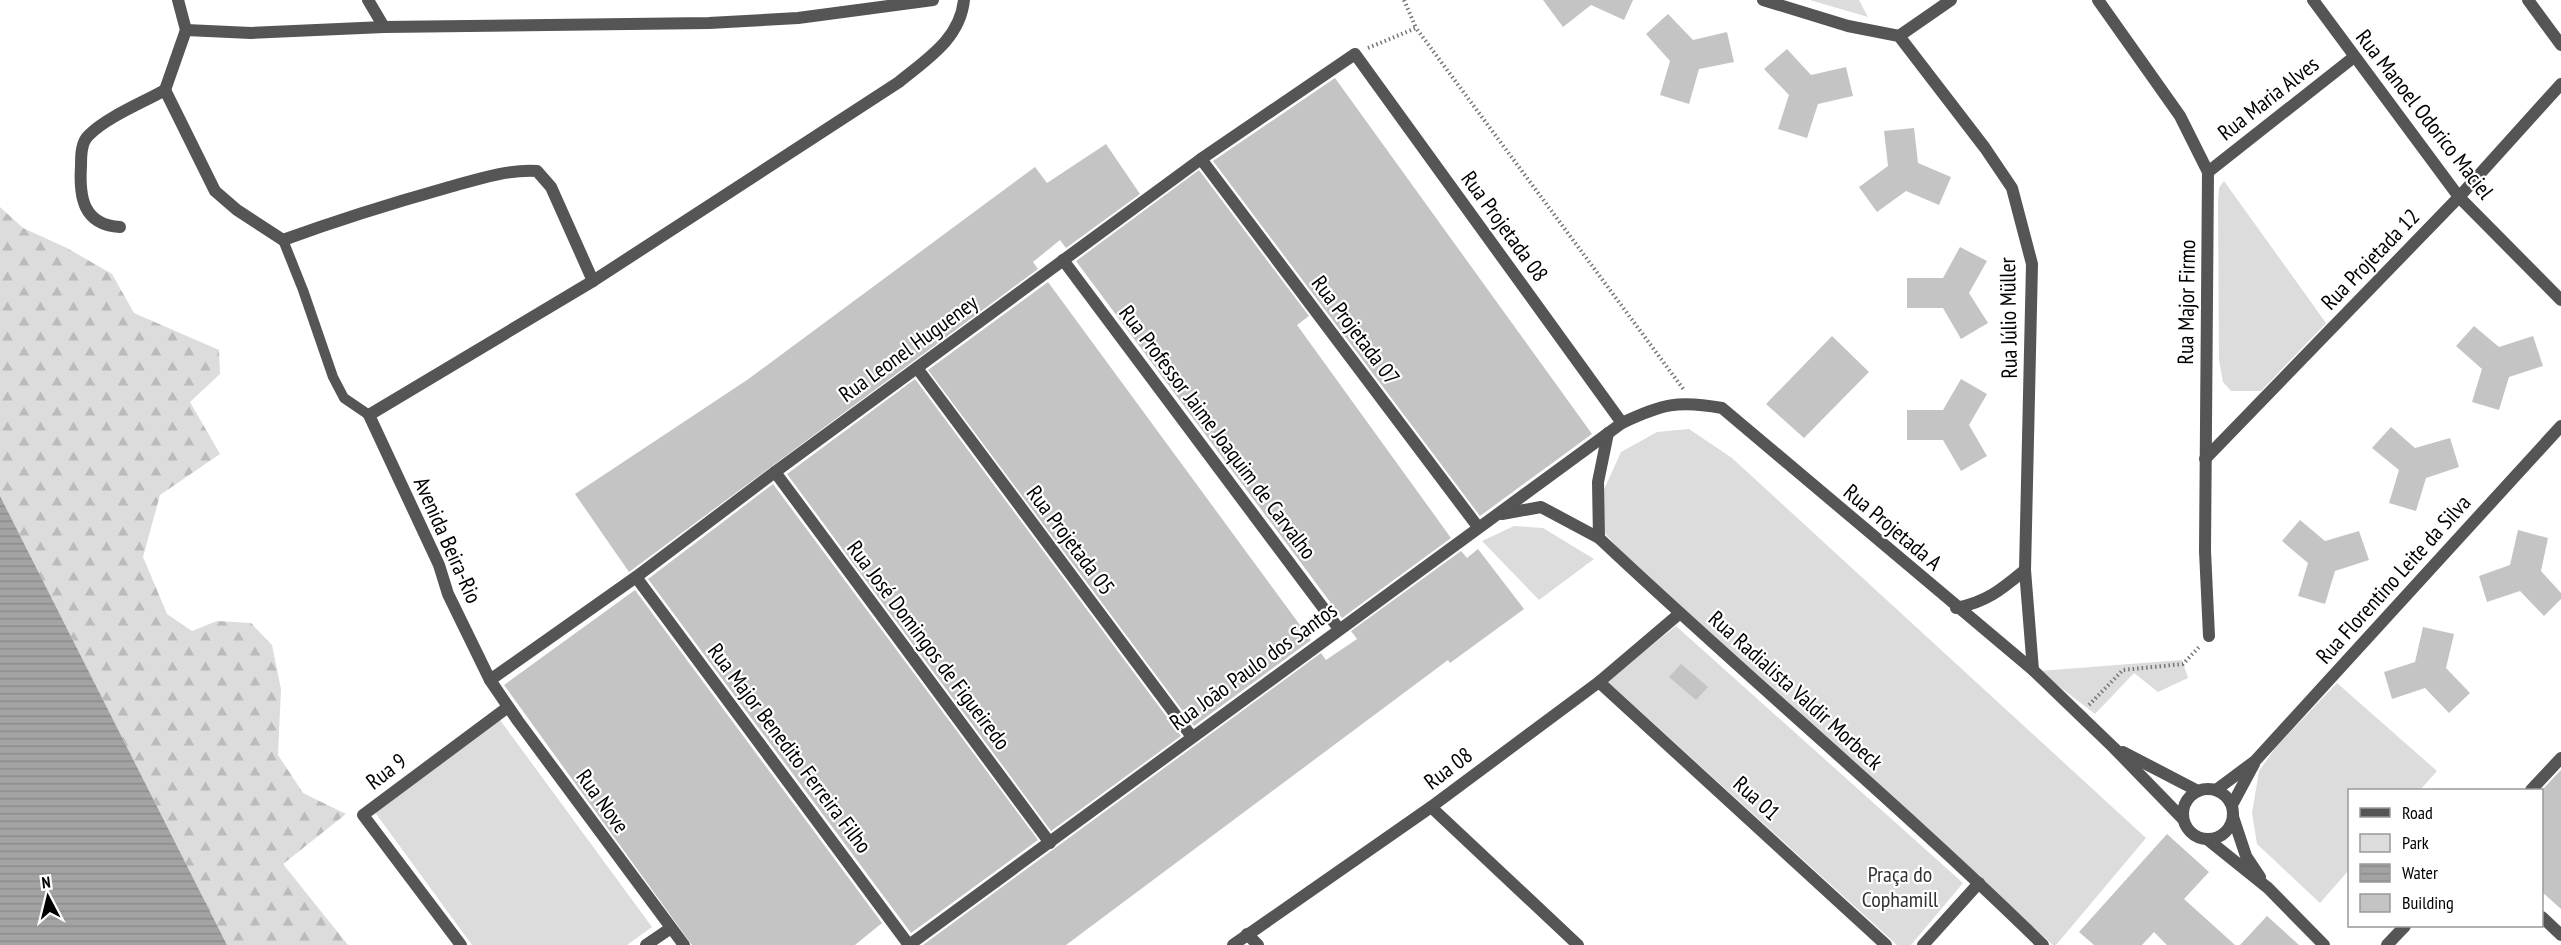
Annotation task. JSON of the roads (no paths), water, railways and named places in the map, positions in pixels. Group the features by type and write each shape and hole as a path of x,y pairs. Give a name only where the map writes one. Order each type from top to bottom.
{"street":[{"path":"120,228 97,222 88,212 81,196 81,154 86,137 96,129 165,90 186,30 178,0"},
{"path":"368,0 384,27"},
{"path":"186,30 251,33 384,27 710,23 798,18 933,0"},
{"path":"369,415 593,281 899,82 939,50 956,30 964,0"},
{"path":"1763,0 1848,26 1899,36 1951,0"},
{"name":"Rua Major Firmo","path":"2098,0 2180,116 2208,172 2205,551 2209,636"},
{"name":"Rua Manoel Odorico Maciel","path":"2313,0 2459,197 2561,300"},
{"path":"2528,0 2561,45"},
{"name":"Rua Júlio Müller","path":"1899,36 1985,148 2012,188 2032,264 2025,570 2033,670"},
{"name":"Rua Leonel Hugueney","path":"490,680 636,577 1201,159 1354,54"},
{"name":"Rua Projetada 08","path":"1354,54 1622,423"},
{"name":"Rua Maria Alves","path":"2208,172 2354,57"},
{"name":"Rua Projetada 12","path":"2205,459 2459,197 2561,84"},
{"path":"165,90 215,191 237,210 282,240 356,213 463,183 507,173 537,171 551,187 593,281"},
{"name":"Rua Projetada 07","path":"1201,159 1478,527"},
{"name":"Rua Professor Jaime Joaquim de Carvalho","path":"1063,260 1339,629"},
{"name":"Rua Projetada 05","path":"917,368 1192,737"},
{"name":"Rua Projetada A","path":"1622,423 1644,412 1672,404 1693,403 1722,408 1956,608 2033,670 2080,714 2183,819"},
{"name":"Avenida Beira-Rio","path":"369,415 439,565 448,594 490,680"},
{"name":"Rua João Paulo dos Santos","path":"909,945 1622,423"},
{"name":"Rua Florentino Leite da Silva","path":"2216,790 2255,761 2561,426"},
{"path":"1492,517 1518,509 1541,507 1599,538 1598,482 1608,432"},
{"name":"Rua José Domingos de Figueiredo","path":"775,472 1050,843"},
{"name":"Rua Radialista Valdir Morbeck","path":"1599,538 1679,614 1979,883 2043,945"},
{"path":"1956,608 1976,604 1995,594 2025,570"},
{"name":"Rua Major Benedito Ferreira Filho","path":"636,577 909,945"},
{"name":"Rua 08","path":"1233,945 1431,807 1599,682 1679,614"},
{"name":"Rua Nove","path":"490,680 684,945"},
{"name":"Rua 01","path":"1599,682 1886,945"},
{"name":"Rua 9","path":"461,945 363,815 508,707"},
{"name":"Rua Projetada A","path":"2114,748 2198,791"},
{"path":"2532,789 2561,758"},
{"name":"Rua Florentino Leite da Silva","path":"2232,811 2255,761"},
{"path":"2268,888 2246,856 2227,798 2216,790 2198,791 2186,801 2183,819 2190,832 2207,839 2268,888 2324,945"},
{"path":"1431,807 1578,945"},
{"path":"2207,839 2216,838 2228,830 2232,811"},
{"path":"1923,945 1979,883"},
{"path":"2543,919 2561,934"},
{"path":"2387,945 2404,927"},
{"path":"646,945 671,928"},
{"path":"1247,934 1258,945"}],"lane":[{"path":"282,240 303,290 333,377 344,398 369,415"}],"water":[{"path":"0,496 227,945 0,945"}],"park label":[{"name":"Praça do Cophamill","path":"1900,886"}]}
